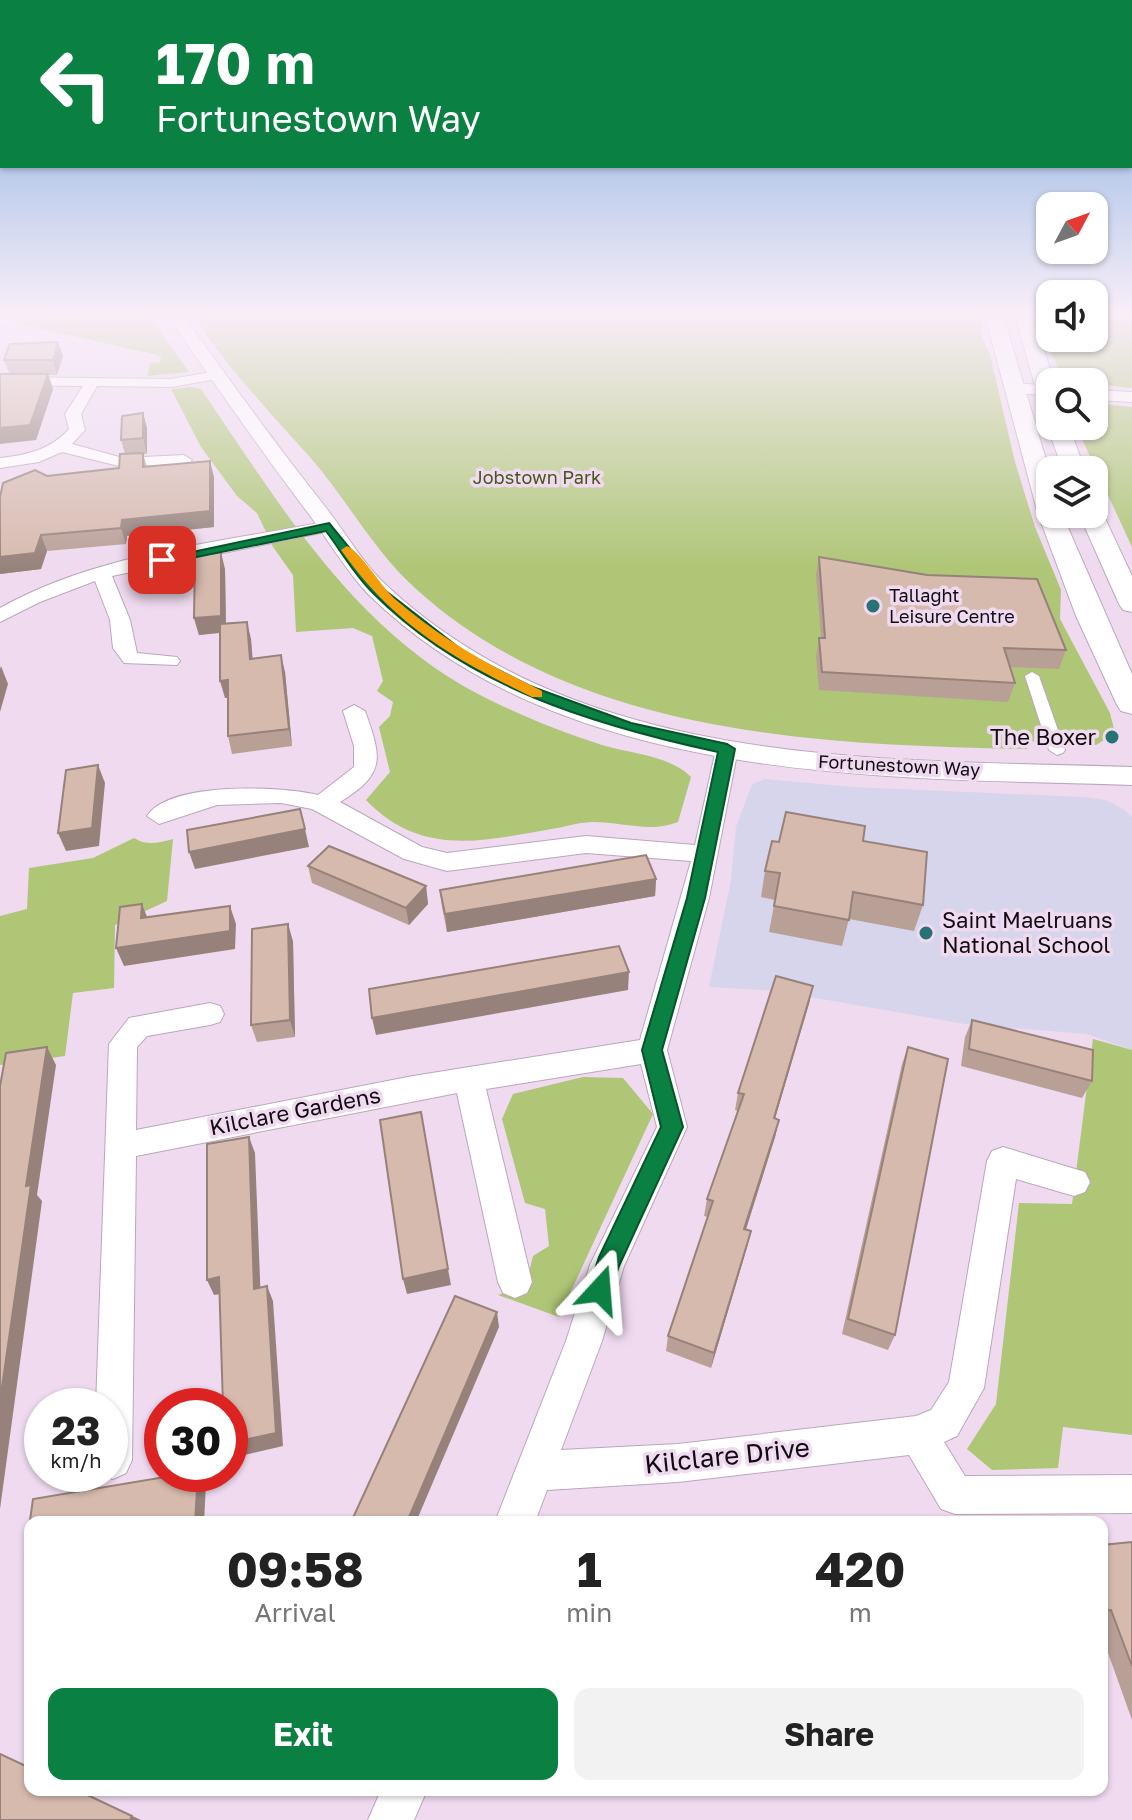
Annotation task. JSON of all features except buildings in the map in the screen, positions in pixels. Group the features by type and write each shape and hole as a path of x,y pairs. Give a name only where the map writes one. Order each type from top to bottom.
{"main road":[{"path":"1019,400 1036,462"},
{"path":"1056,528 1090,616 1132,705"},
{"path":"1097,528 1132,604"}],"street":[{"path":"0,463 49,455 64,447 77,430 73,414 79,400"},
{"name":"Fortunestown Way","path":"235,400 378,591 462,657 524,689 627,727 727,749 862,768 1132,776"},
{"path":"64,447 92,459 119,464 184,460"},
{"path":"0,616 39,594 101,573 329,526"},
{"path":"101,573 120,620 123,648 131,659 170,661"},
{"path":"1032,676 1057,750"},
{"path":"321,803 359,781 368,765 367,748 354,711"},
{"path":"518,1516 537,1471 607,1265 672,1127 652,1050 696,898 702,854 727,749"},
{"path":"159,816 175,807 216,798 272,795 321,803 409,851 448,863 572,846 622,843 702,854"},
{"path":"115,1388 123,1044 139,1026 210,1014"},
{"name":"Kilclare Gardens","path":"121,1146 469,1078 652,1050"},
{"path":"469,1078 515,1282"},
{"name":"Kilclare Drive","path":"537,1471 678,1463 918,1435 944,1423 966,1388 1003,1161 1074,1182"},
{"path":"918,1435 955,1495 1132,1494"},
{"path":"391,1820 401,1796"}],"shaded area":[{"name":"Saint Maelruans National School","path":"765,779 853,787 1083,797 1106,800 1123,809 1132,817 1132,1050 1087,1034 965,1024 776,991 709,987 731,880 736,827 752,784"}],"green space":[{"path":"177,400 208,400 289,518 321,559 392,634 433,666 508,709 602,745 672,764 691,777 678,822 647,827 588,822 505,837 456,841 410,831 388,819 366,800 390,772 379,727 390,716 393,702 377,691 383,681 372,636 353,628 296,632 293,575 273,547 257,513 237,496 201,447"},
{"name":"Jobstown Park","path":"259,400 1000,400 1035,527 1061,590 1060,619 1110,713 1115,733 1096,745 1026,741 1027,749 867,743 786,735 704,722 626,703 550,675 479,637 400,573 322,472"},
{"path":"1108,404 1132,407 1132,547 1108,495 1108,456 1090,456 1082,440 1108,440"},
{"path":"134,838 148,843 173,839 167,901 115,925 114,988 73,993 65,1056 0,1065 0,916 27,909 29,868 93,858"},
{"path":"1093,1039 1132,1050 1132,1435 1063,1427 1058,1468 992,1470 967,1449 996,1404 1019,1203 1072,1204"},
{"path":"583,1077 623,1078 653,1114 559,1317 498,1295 526,1285 533,1256 549,1246 545,1209 525,1203 502,1119 513,1094"}],"slow traffic":[{"path":"347,550 378,591 412,621 462,657 537,694"}],"place":[{"name":"Tallaght Leisure Centre","path":"873,606"},
{"name":"The Boxer","path":"1112,737"},
{"name":"Saint Maelruans National School","path":"926,933"}],"route":[{"path":"162,560 329,526 378,591 412,621 462,657 524,689 627,727 727,749 702,854 696,898 652,1050 672,1127 607,1265 600,1290"}]}
